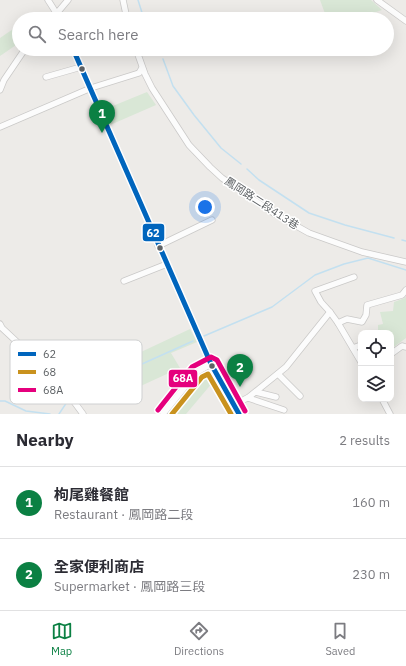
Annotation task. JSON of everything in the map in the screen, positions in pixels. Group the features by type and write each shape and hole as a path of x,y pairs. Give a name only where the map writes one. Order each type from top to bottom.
{"street":[{"path":"48,0 56,12"},
{"path":"62,12 68,0"},
{"path":"123,0 126,12"},
{"path":"377,0 394,12"},
{"path":"394,12 406,21"},
{"path":"0,90 4,80 21,56"},
{"path":"76,56 210,364 239,414"},
{"name":"鳳岡路二段413巷","path":"138,56 142,68 152,88 189,145 210,167 233,186 275,214 309,232 362,252 406,262"},
{"path":"46,77 81,67"},
{"path":"0,127 90,88 139,73 142,68"},
{"path":"158,246 212,220"},
{"path":"124,281 167,264"},
{"path":"354,277 315,291 321,302 338,323 358,357"},
{"path":"338,323 347,319 362,322 366,315 367,305 402,295 406,290"},
{"path":"234,405 248,398 286,367 330,312"},
{"path":"1,327 15,340"},
{"path":"353,348 358,346"},
{"path":"394,352 402,346 406,347"},
{"path":"163,414 197,372 210,364"},
{"path":"278,374 300,396"},
{"path":"256,392 276,397"},
{"path":"248,398 284,410"},
{"path":"384,402 390,414"},
{"path":"75,404 83,414"}],"green space":[{"path":"320,0 371,0 382,10 376,12 324,12"},
{"path":"12,30 12,48 0,56 0,38"},
{"path":"147,92 156,105 110,125 103,110"},
{"path":"406,296 406,338 394,347 394,330 378,330 378,325 383,324 380,312 393,311 394,302 405,298"},
{"path":"190,329 197,342 171,353 180,368 142,385 142,352"},
{"path":"201,372 213,382 186,414 167,414"}],"waterway":[{"path":"138,0 142,12"},
{"path":"163,59 173,86 194,115 221,148 241,164"},
{"path":"247,169 259,180 309,213 345,225 394,238"},
{"path":"402,240 406,241"},
{"path":"204,336 272,307 315,275 344,264 368,258 406,270"},
{"path":"142,364 193,341"},
{"path":"0,401 10,403"},
{"path":"11,404 26,411 50,414"},
{"path":"59,414 66,404"}],"transit line":[{"name":"62","path":"76,56 211,364 239,414"},
{"name":"68A","path":"158,410 192,367 211,357 217,360 245,411"},
{"name":"68","path":"172,414 202,377 208,374 231,414"}],"place":[{"name":"枸尾雞餐館","path":"102,133"},
{"name":"全家便利商店","path":"240,387"}]}
